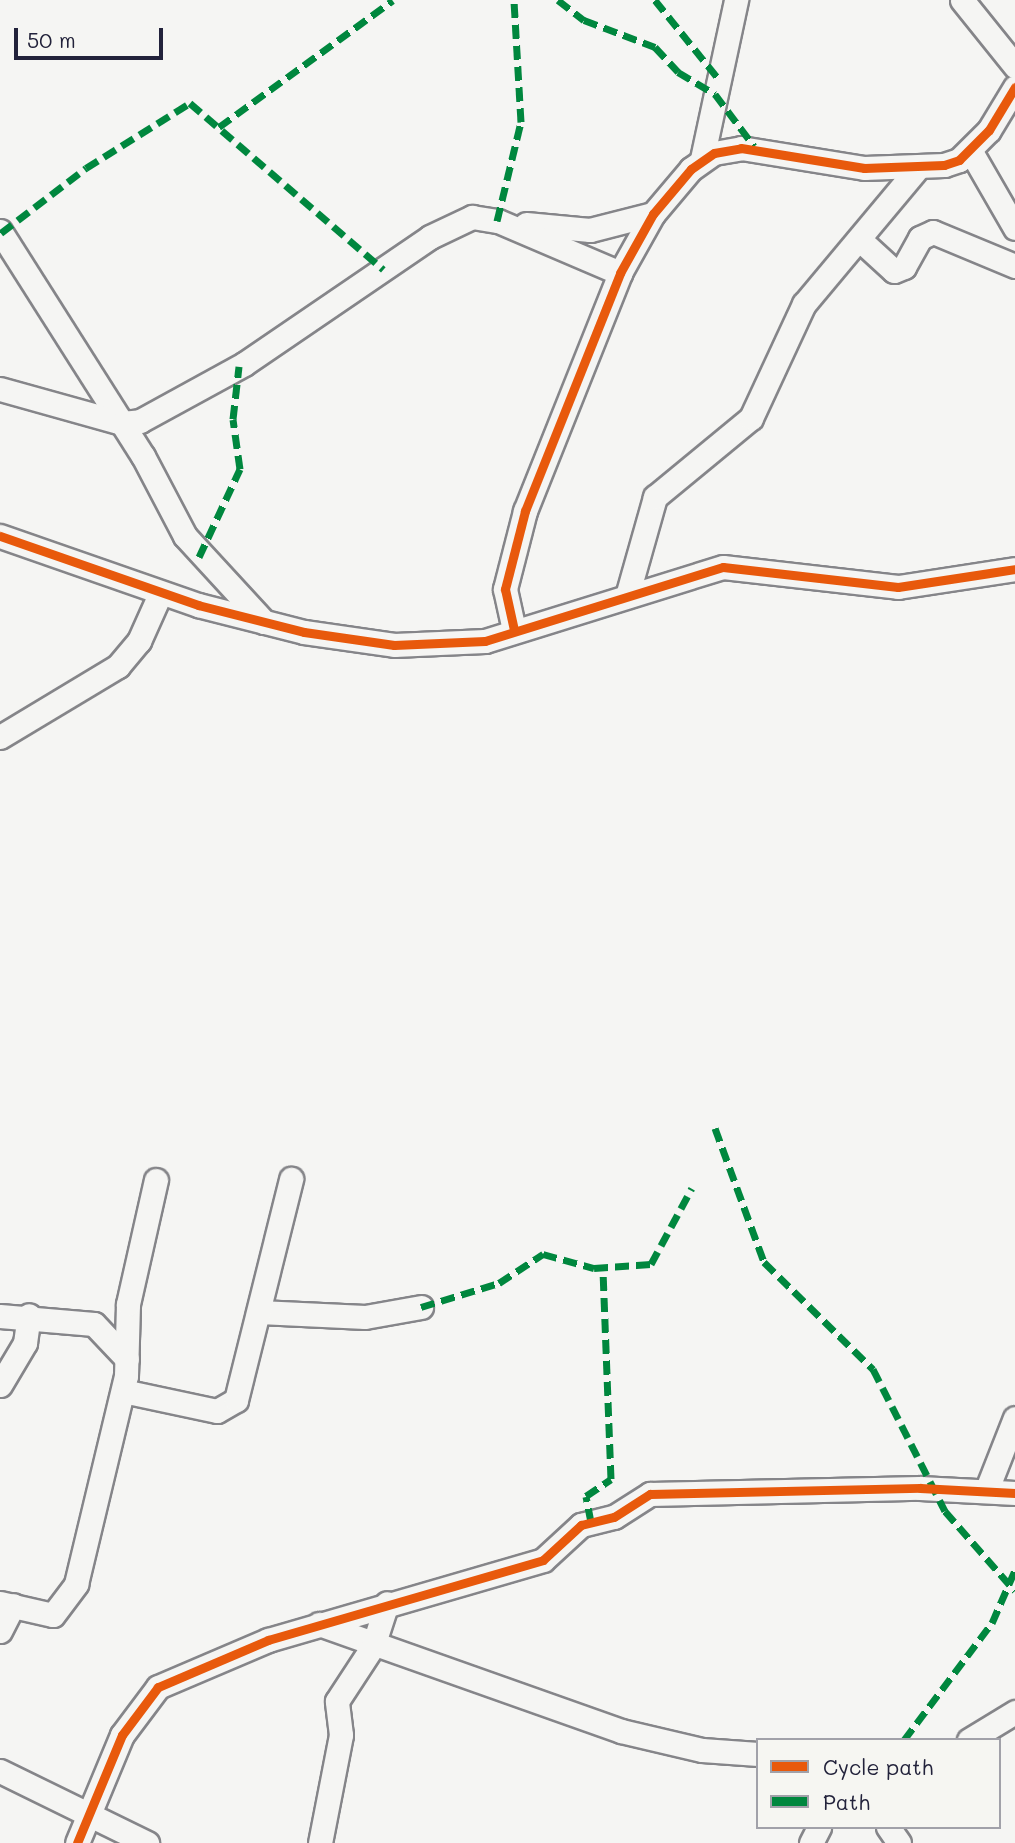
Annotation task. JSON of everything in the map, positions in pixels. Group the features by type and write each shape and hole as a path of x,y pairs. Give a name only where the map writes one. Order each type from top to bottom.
{"street":[{"path":"514,630 505,589 511,552 620,273 653,214 702,159 736,0"},
{"path":"962,0 1015,66"},
{"path":"702,159 741,148 864,168 917,169 944,165 970,150 1015,87"},
{"path":"970,150 1015,229"},
{"path":"626,596 655,497 751,418 804,304 917,169"},
{"path":"0,389 122,423 140,421 201,390 430,237 472,217 590,230 653,214"},
{"path":"498,221 620,273"},
{"path":"859,239 894,271 904,267 920,239 933,232 1015,266"},
{"path":"4,245 122,423 199,557 264,622"},
{"path":"0,536 160,594 264,622 394,645 467,645 626,596 743,565 898,587 1015,569"},
{"path":"0,737 118,666 139,641 160,594"},
{"path":"123,1391 198,1409 227,1408 243,1379 291,1179"},
{"path":"0,1631 6,1604 53,1615 70,1599 123,1391 127,1359 128,1304 156,1180"},
{"path":"259,1311 365,1317 421,1307"},
{"path":"0,1316 29,1315 94,1324 127,1359"},
{"path":"0,1384 25,1343 29,1315"},
{"path":"987,1489 1015,1418"},
{"path":"77,1843 122,1735 152,1692 216,1659 318,1624 387,1602 543,1560 581,1525 614,1517 660,1492 720,1497 987,1489 1015,1493"},
{"path":"320,1843 341,1735 337,1701 373,1646 387,1602"},
{"path":"318,1624 373,1646 644,1737 702,1751 756,1754"},
{"path":"971,1738 1015,1712"},
{"path":"0,1771 147,1843"}],"marked path":[{"path":"219,127 393,0"},
{"path":"497,221 521,122 514,0"},
{"path":"558,0 584,20 655,47 678,72 715,94 754,146"},
{"path":"655,0 718,78"},
{"path":"1,233 86,168 190,103 383,269"},
{"path":"199,557 240,469 233,419 239,366"},
{"path":"715,1128 764,1262 873,1369 945,1511 1015,1591"},
{"path":"421,1307 499,1283 543,1254 594,1268 651,1264 692,1188"},
{"path":"591,1522 586,1496 611,1479 603,1268"},
{"path":"906,1738 992,1623 1015,1570"}],"cycle path":[{"path":"514,630 505,589 525,511 620,273 653,214 691,169 714,153 741,148 864,168 944,165 959,160 989,130 1015,87"},
{"path":"0,536 198,605 304,632 394,645 485,641 723,567 898,587 1015,569"},
{"path":"77,1843 122,1735 158,1687 268,1640 543,1560 581,1525 614,1517 650,1494 920,1488 1015,1493"}]}
